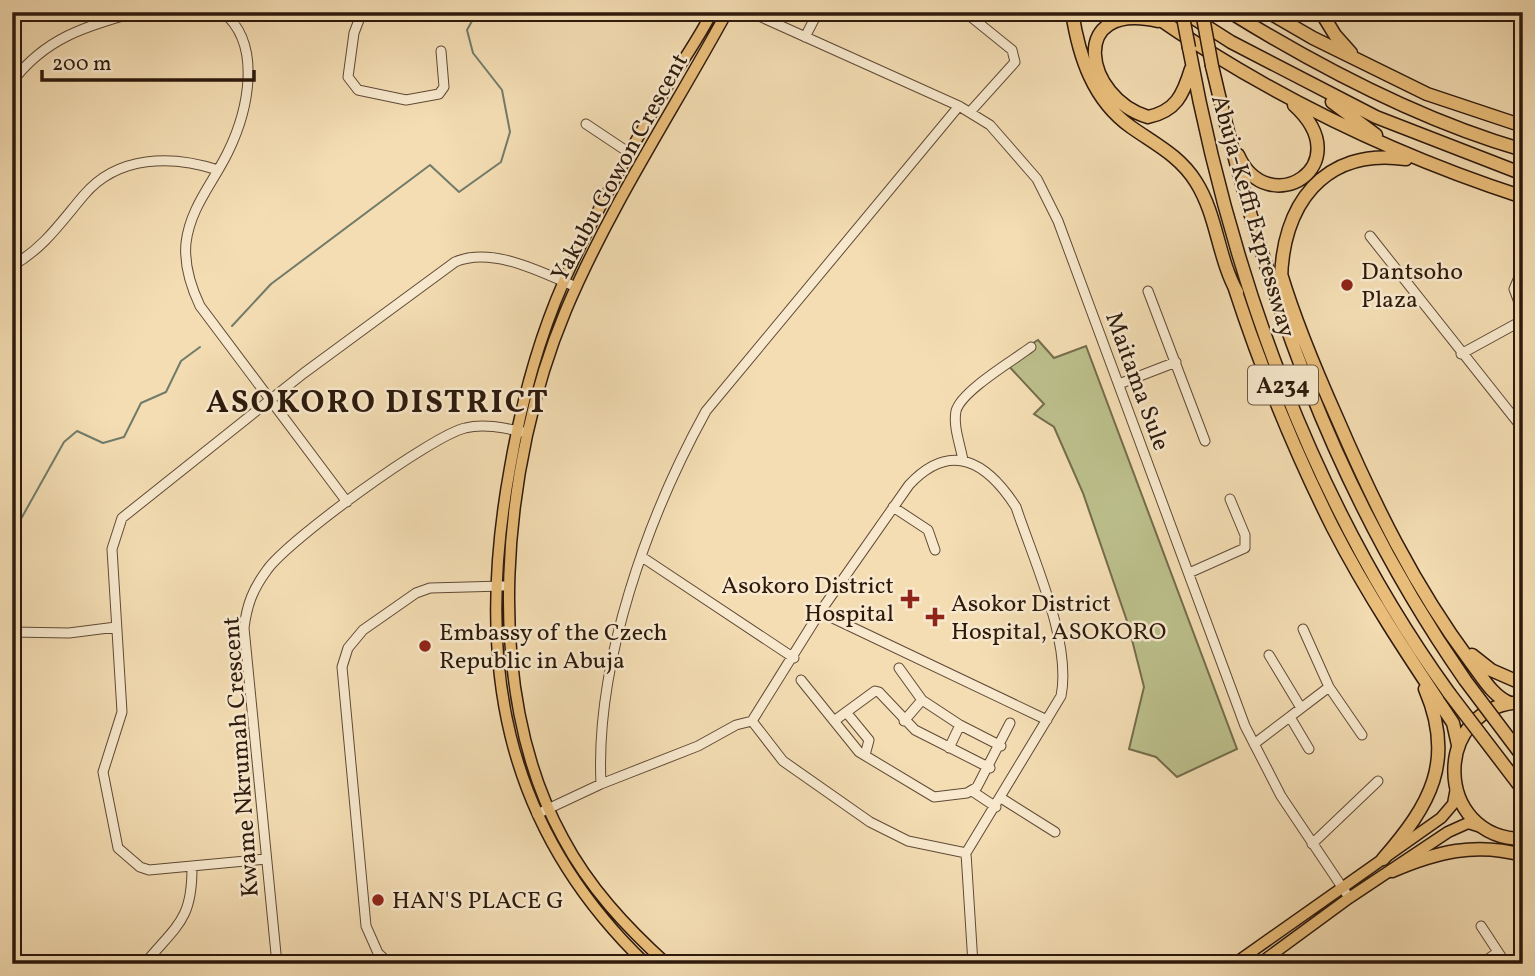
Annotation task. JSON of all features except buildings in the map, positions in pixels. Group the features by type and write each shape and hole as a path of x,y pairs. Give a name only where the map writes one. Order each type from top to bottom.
{"highway":[{"path":"1072,12 1084,64 1099,96 1130,127 1180,160 1197,183 1234,286 1266,340"},
{"path":"1149,12 1284,95 1420,161 1523,197"},
{"name":"Abuja-Keffi Expressway","path":"1183,12 1203,129 1250,290 1266,340 1338,508 1388,598 1449,693 1523,790"},
{"name":"A234","path":"1183,12 1315,88 1376,117 1523,174"},
{"name":"Abuja-Keffi Expressway","path":"1202,12 1226,126 1269,283 1385,524 1438,618 1491,688 1516,702"},
{"path":"1268,12 1296,29 1427,94 1523,126"},
{"path":"1321,12 1335,35 1359,60"},
{"path":"1232,13 1296,29"},
{"path":"1232,13 1332,71 1456,127 1523,150"},
{"path":"1165,23 1128,15 1119,16 1101,27 1093,51 1103,80 1123,105 1148,117 1168,111 1177,104 1192,64"},
{"path":"1315,88 1400,152"},
{"path":"1226,126 1249,174 1271,186 1296,182 1311,169 1319,145 1315,127 1284,95"},
{"path":"1281,299 1280,260 1294,211 1318,181 1356,162 1373,158 1420,161"},
{"name":"Abuja-Keffi Expressway","path":"1281,274 1289,321 1321,418 1373,530 1413,603 1465,680 1523,757"},
{"path":"1269,283 1281,299 1289,321"},
{"name":"Abuja-Keffi Expressway","path":"1234,286 1255,350 1333,528 1413,663 1453,723 1458,745"},
{"path":"1250,290 1255,350"},
{"path":"1438,618 1467,650 1491,670 1523,684"},
{"path":"1383,859 1414,824 1430,795 1438,760 1434,719 1413,663"},
{"path":"1516,702 1478,717 1458,745 1453,766 1455,788 1464,807 1486,829 1505,837 1523,839"},
{"path":"1392,871 1429,855 1463,848 1495,849 1523,855"}],"main road":[{"name":"Yakubu Gowon Crescent","path":"646,964 604,922 578,888 557,856 537,814 516,757 502,698 495,639 496,586 503,502 516,431 534,362 564,282 592,222 712,12"},
{"name":"Yakubu Gowon Crescent","path":"667,964 621,920 597,891 561,836 549,808 533,763 515,695 509,638 509,586 514,517 529,433 548,360 576,287 604,228 727,12"},
{"path":"1259,964 1383,859 1450,810 1455,788"},
{"path":"1234,964 1346,893 1392,871 1457,827 1468,823 1486,829"}],"street":[{"path":"12,82 31,59 61,36 91,24 137,12"},
{"path":"223,12 233,21 246,52 247,90 233,140 197,204 190,225 186,253 191,282 200,306 348,502"},
{"path":"233,21 242,12"},
{"path":"362,12 354,33 348,77 358,90 406,100 439,94 444,87 441,51"},
{"name":"Maitama Sule","path":"750,12 970,112 1007,142 1047,197 1254,744 1275,785 1346,893"},
{"path":"805,37 818,12"},
{"path":"965,12 1012,50 1016,57 1015,62 970,112"},
{"path":"601,784 603,731 612,663 657,514 706,411 959,106"},
{"path":"586,124 631,154"},
{"path":"12,266 44,244 85,193 119,169 141,162 177,159 218,170"},
{"path":"1370,236 1523,429"},
{"path":"266,859 149,870 124,855 115,840 103,772 122,712 112,549 122,518 270,400 455,262 467,257 491,257 576,287"},
{"path":"1523,268 1514,289 1523,313"},
{"path":"1148,291 1205,441"},
{"path":"1461,354 1523,320"},
{"path":"963,460 955,424 957,408 968,394 1031,347"},
{"path":"1119,384 1176,362"},
{"name":"Kwame Nkrumah Crescent","path":"277,964 244,628 248,599 279,556 432,442 457,430 477,426 529,433"},
{"path":"537,814 601,784 698,746 736,725 752,721 794,658 820,612 893,507 925,468 941,461 963,460 976,463 1004,489 1016,507 1055,624 1065,677 1061,696 1048,720 966,853 973,964"},
{"path":"1189,573 1245,548 1245,535 1230,499"},
{"path":"893,507 928,530 935,550"},
{"path":"642,557 794,658"},
{"path":"390,964 378,953 366,926 341,667 344,657 363,630 422,590 509,586"},
{"path":"820,612 1048,720"},
{"path":"12,632 69,633 116,627"},
{"path":"1303,629 1329,687 1362,735"},
{"path":"1269,655 1301,708"},
{"path":"899,668 922,700 960,725 1001,746"},
{"path":"801,680 859,752 934,797 972,792 999,802 1055,832"},
{"path":"1254,744 1329,687"},
{"path":"834,721 875,691 879,692 915,730 990,768"},
{"path":"904,721 922,700"},
{"path":"846,712 869,740 866,755"},
{"path":"1290,717 1308,749"},
{"path":"752,721 783,761 870,822 908,841 966,853"},
{"path":"972,792 990,768 1010,723"},
{"path":"949,748 960,725"},
{"path":"1312,844 1378,781"},
{"path":"114,964 147,962 188,910 192,868"},
{"path":"1481,926 1506,964"},
{"path":"1481,964 1497,952"}],"green space":[{"path":"1038,340 1054,358 1086,346 1237,749 1177,777 1156,757 1129,749 1144,687 1128,624 1083,493 1054,427 1034,414 1044,404 1004,361"}],"waterway":[{"path":"232,326 271,284 430,165 459,192 501,162 510,132 502,90 473,53 467,30 477,12"},
{"path":"12,535 64,442 77,431 103,443 124,437 141,403 166,392 181,361 200,347"},
{"path":"12,897 18,916 12,951"}],"place":[{"name":"Dantsoho Plaza","path":"1347,285"},
{"name":"Asokoro District Hospital","path":"910,599"},
{"name":"Asokor District Hospital, ASOKORO","path":"935,617"},
{"name":"Embassy of the Czech Republic in Abuja","path":"425,646"},
{"name":"HAN'S PLACE G","path":"378,900"}],"district":[{"name":"ASOKORO DISTRICT","path":"378,401"}]}
